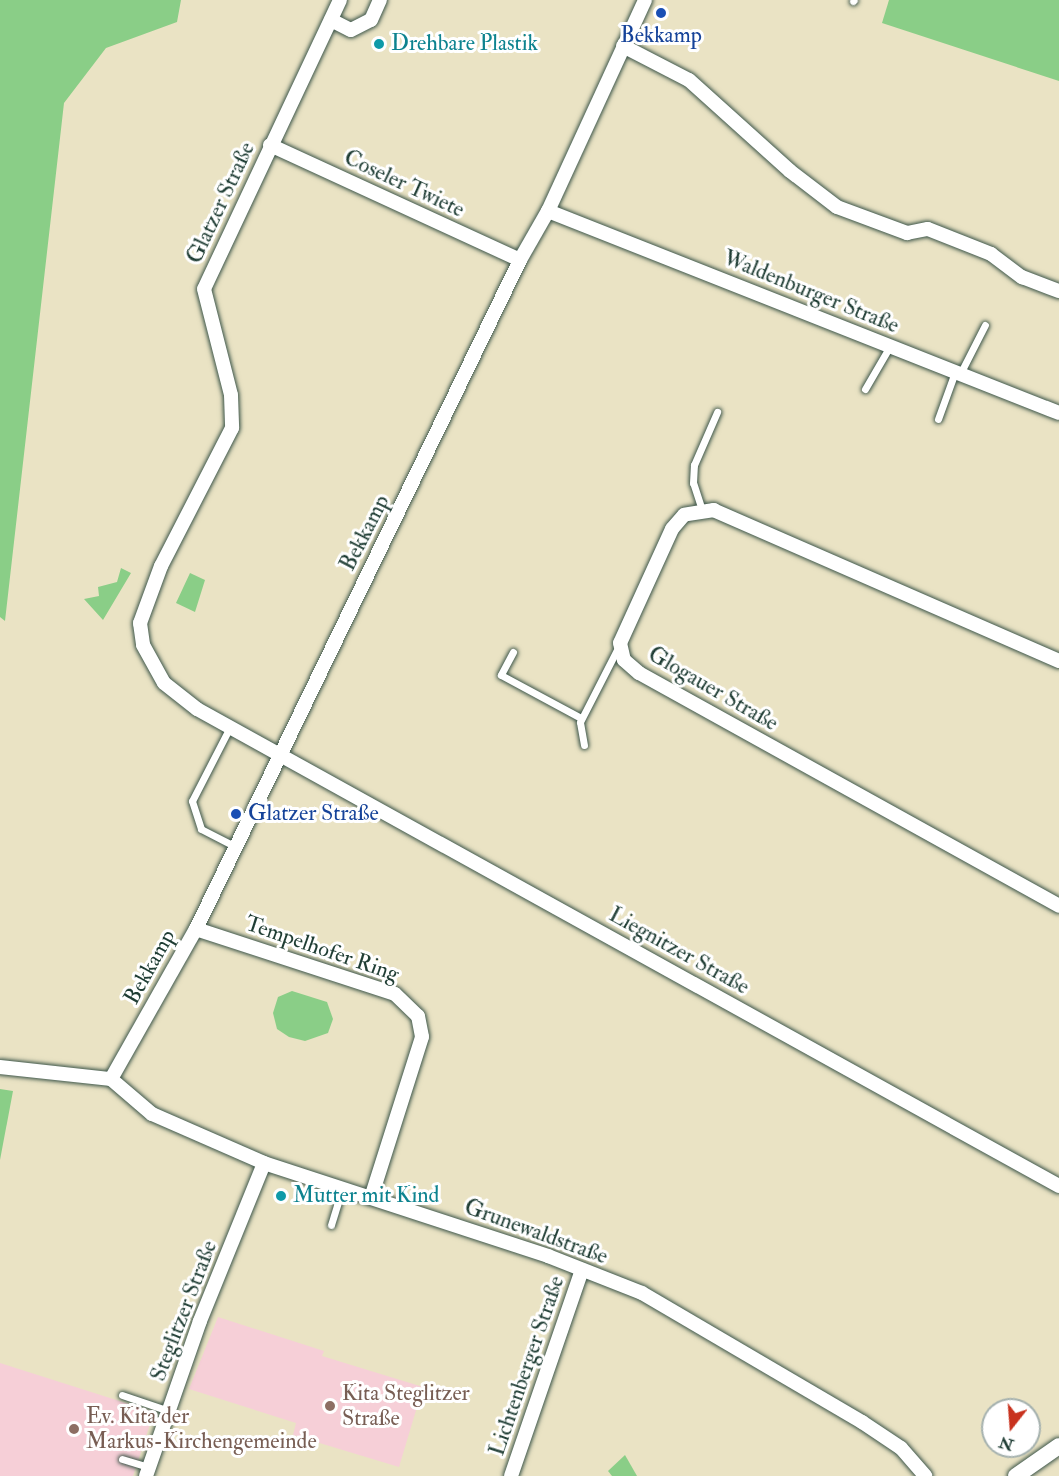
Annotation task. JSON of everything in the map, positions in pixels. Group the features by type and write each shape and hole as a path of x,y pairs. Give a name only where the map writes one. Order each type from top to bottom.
{"street":[{"name":"Glatzer Straße","path":"280,752 197,709 164,683 143,645 140,623 161,566 232,428 231,395 204,289 340,0"},
{"path":"331,20 351,30 371,20 380,0"},
{"name":"Bekkamp","path":"111,1079 196,929 234,846 520,260 548,212 645,0"},
{"path":"623,46 689,80 790,171 837,207 907,233 928,229 991,254 1022,277 1059,291"},
{"name":"Coseler Twiete","path":"270,145 520,260"},
{"name":"Waldenburger Straße","path":"548,212 1059,412"},
{"path":"702,510 714,510 1059,661"},
{"name":"Glogauer Straße","path":"702,510 684,515 672,529 620,644 624,660 639,673 1059,906"},
{"name":"Liegnitzer Straße","path":"280,752 1059,1186"},
{"name":"Tempelhofer Ring","path":"196,929 395,994 417,1016 422,1037 371,1198"},
{"path":"0,1067 111,1079"},
{"name":"Grunewaldstraße","path":"111,1079 152,1114 264,1163 582,1270 642,1293 862,1422 901,1448 925,1476"},
{"name":"Steglitzer Straße","path":"148,1472 264,1163"},
{"name":"Lichtenberger Straße","path":"511,1476 582,1270"},
{"path":"1016,1476 1059,1446"}],"lane":[{"path":"938,419 958,373 985,325"},
{"path":"865,390 890,346"},
{"path":"702,510 693,483 694,465 717,412"},
{"path":"584,745 579,727 582,718 620,644"},
{"path":"513,652 501,675 582,718"},
{"path":"230,725 192,801 194,815 201,829 234,846"},
{"path":"331,1225 342,1188"},
{"path":"122,1395 169,1411"},
{"path":"122,1459 148,1472"}],"shaded area":[{"name":"Kita Steglitzer Straße","path":"218,1317 324,1351 322,1356 423,1387 399,1467 293,1435 296,1423 189,1389"},
{"name":"Ev. Kita der Markus-Kirchengemeinde","path":"0,1363 154,1412 133,1476 0,1476"}],"green space":[{"path":"0,0 181,0 177,22 106,48 64,103 5,621 0,617"},
{"path":"889,0 1059,0 1059,81 882,23"},
{"path":"121,568 131,573 103,620 84,599 99,596 98,587 117,582"},
{"path":"190,573 205,580 195,612 176,603"},
{"path":"292,991 327,1002 333,1019 328,1033 305,1041 289,1037 277,1029 273,1013 278,997"},
{"path":"0,1089 13,1091 0,1160"},
{"path":"625,1455 637,1476 612,1476 608,1471"}],"place":[{"name":"Bekkamp","path":"661,13"},
{"name":"Drehbare Plastik","path":"379,44"},
{"name":"Glatzer Straße","path":"236,814"},
{"name":"Mutter mit Kind","path":"281,1196"},
{"name":"Kita Steglitzer Straße","path":"330,1406"},
{"name":"Ev. Kita der Markus-Kirchengemeinde","path":"74,1429"}]}
